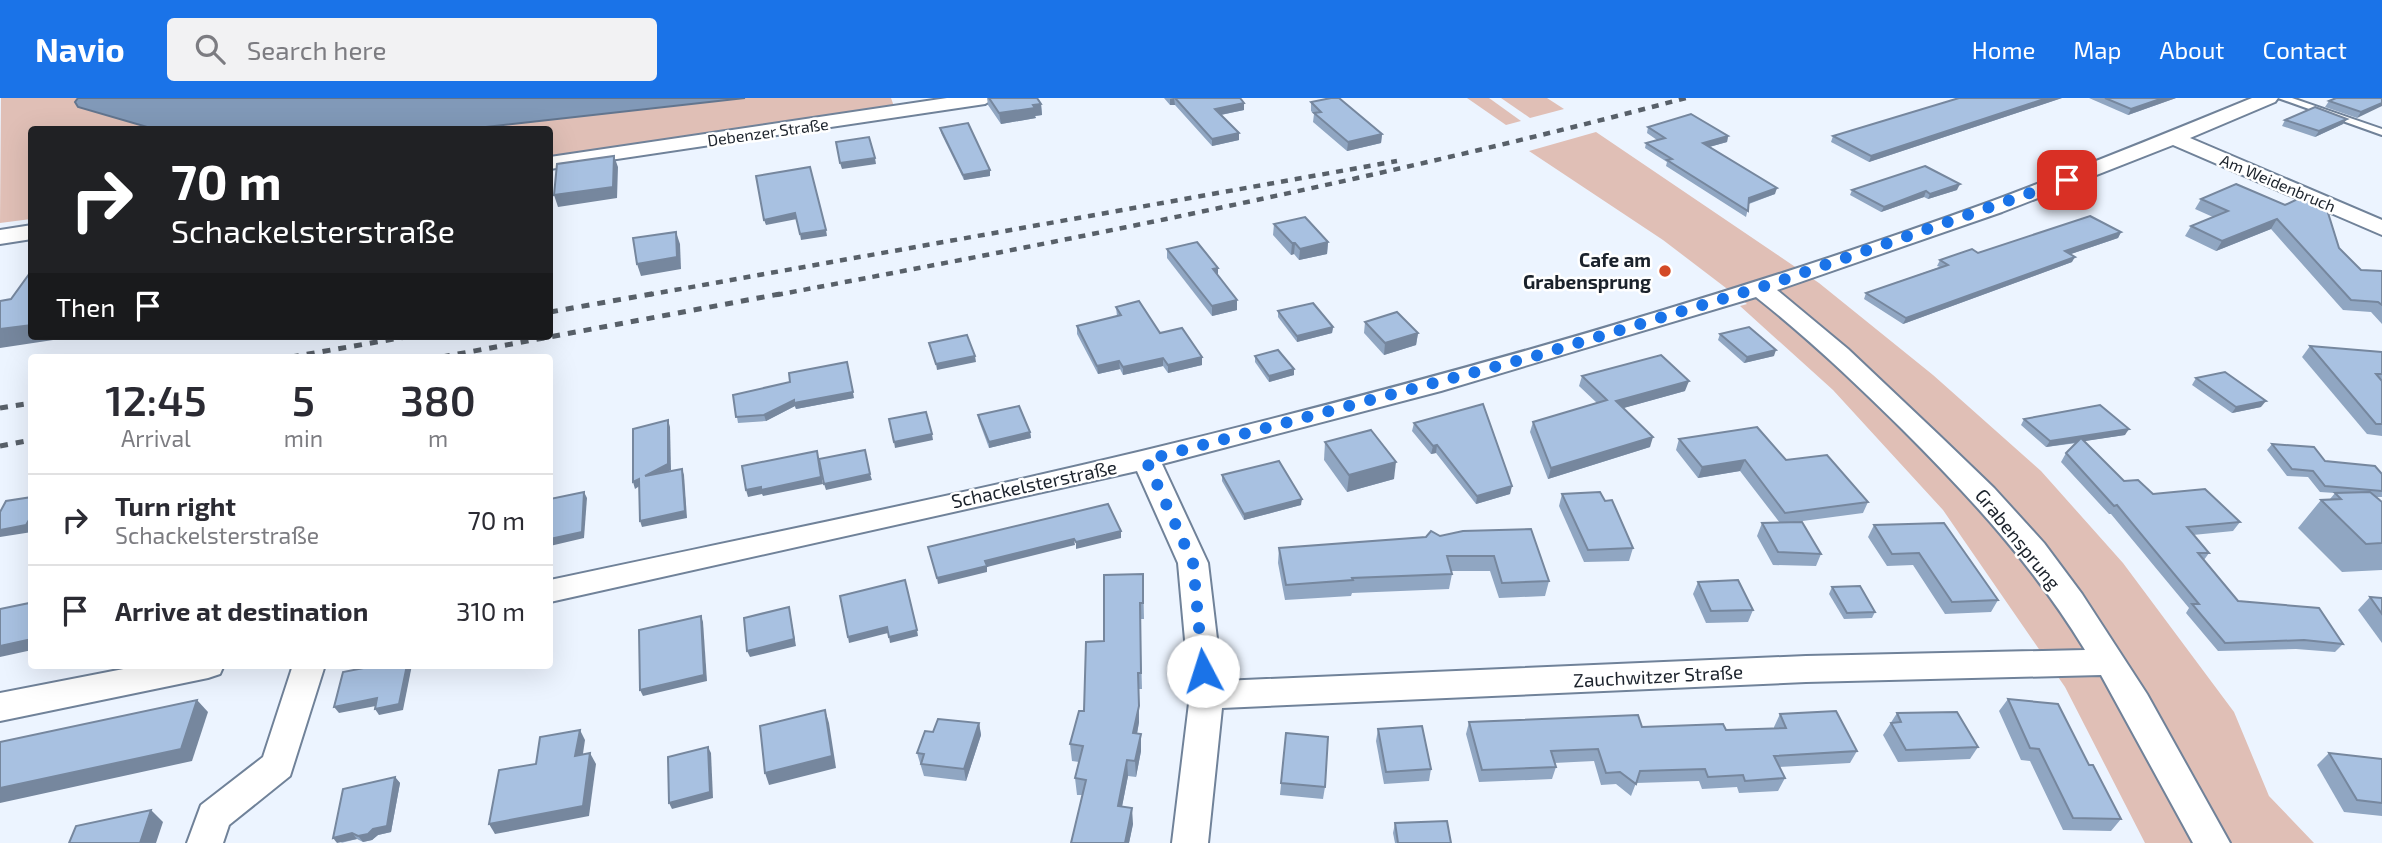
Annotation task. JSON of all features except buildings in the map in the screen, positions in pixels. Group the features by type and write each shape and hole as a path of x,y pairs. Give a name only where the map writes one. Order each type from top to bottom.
{"street":[{"name":"Debenzer Straße","path":"553,163 908,104 985,98"},
{"name":"Schackelsterstraße","path":"553,591 1146,460 1535,356 1759,288 2003,204 2174,138 2268,98"},
{"name":"Am Weidenbruch","path":"2174,138 2382,228"},
{"path":"0,237 28,233"},
{"name":"Grabensprung","path":"1759,288 1862,374 1976,486 2047,569 2163,747 2212,843"},
{"path":"1146,460 1193,563 1206,695 1189,843"},
{"name":"Zauchwitzer Straße","path":"1206,695 1806,669 2109,662"},
{"path":"0,707 188,669"},
{"path":"205,843 214,816 278,766 308,669"}],"lane":[{"path":"2283,98 2382,132"}],"shaded area":[{"path":"1,98 78,98 75,102 145,126 28,126 28,219 0,223"},
{"path":"745,98 891,98 895,109 555,159 553,126 495,126"},
{"path":"1467,98 1489,98 1521,121 1506,125"},
{"path":"1501,98 1547,98 1564,109 1530,118"},
{"path":"1596,132 1819,283 1933,375 2041,471 2123,563 2234,712 2269,796 2314,843 2145,843 2065,687 1943,510 1833,390 1740,306 1747,304 1663,240 1529,151"}],"water":[{"path":"78,98 745,98 495,126 144,126 78,107 75,102"}],"railway":[{"path":"776,295 1232,205 1460,155 1686,98"},
{"path":"647,295 1397,161"},
{"path":"553,311 657,293"},
{"path":"553,336 785,293"},
{"path":"308,354 388,340"},
{"path":"458,354 533,340"},
{"path":"0,408 28,404"},
{"path":"0,446 28,441"}],"place":[{"name":"Cafe am Grabensprung","path":"1665,271"}],"route":[{"path":"1203,671 1193,563 1146,460 1535,356 1771,284 2067,180"}]}
